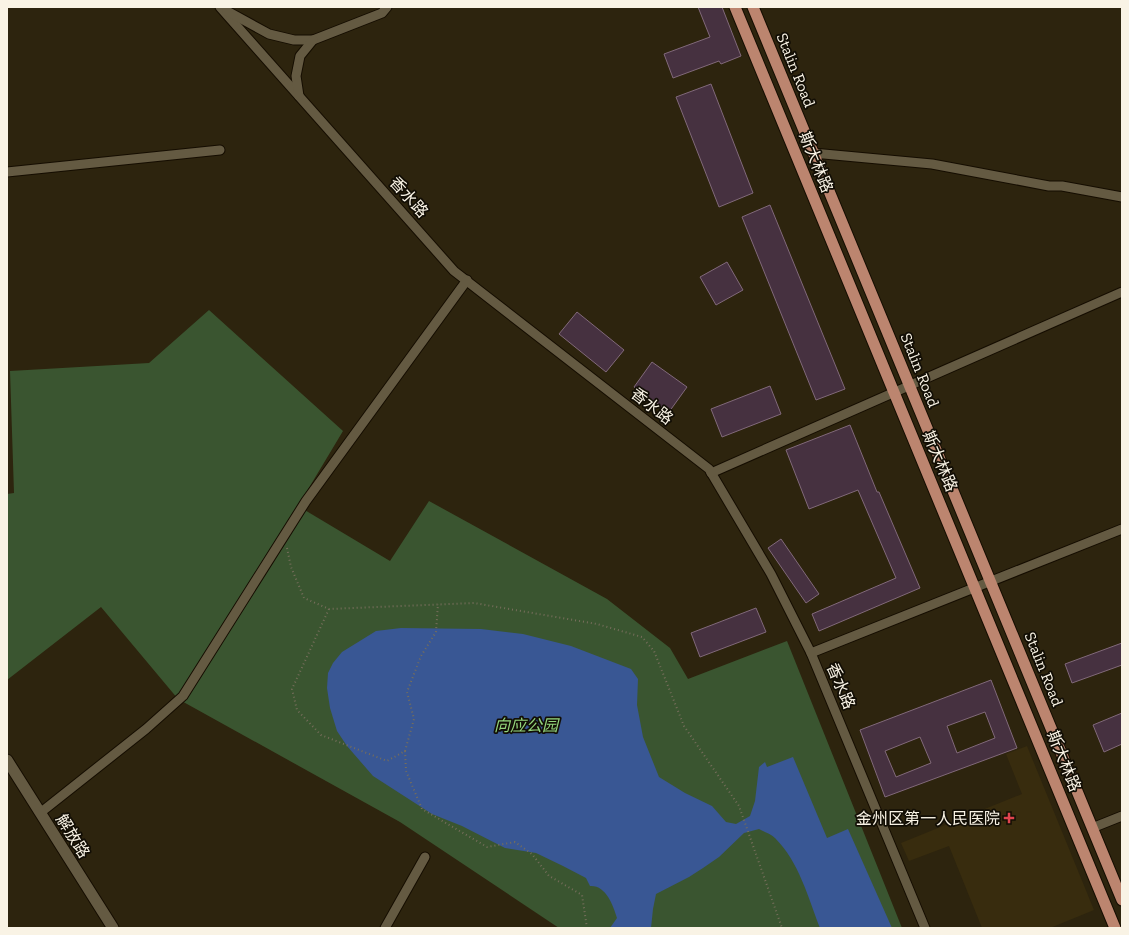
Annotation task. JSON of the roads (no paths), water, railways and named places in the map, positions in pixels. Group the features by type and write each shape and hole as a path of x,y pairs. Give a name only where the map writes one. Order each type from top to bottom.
{"main road":[{"name":"斯大林路","path":"735,7 1115,928"},
{"name":"Stalin Road","path":"753,7 1122,900"}],"street":[{"path":"220,7 269,34 294,40 313,40 382,13 387,7"},
{"name":"香水路","path":"220,7 454,271 709,469 772,574 811,653 925,928"},
{"path":"299,96 296,76 300,56 313,40"},
{"path":"7,172 220,150"},
{"path":"813,152 932,164 1049,186 1062,186 1122,197"},
{"path":"40,813 146,729 183,696 306,501 467,280"},
{"path":"711,473 1122,292"},
{"path":"811,653 1122,529"},
{"name":"解放路","path":"7,760 113,928"},
{"path":"1092,828 1122,816"},
{"path":"385,928 425,857"}],"water":[{"path":"401,628 481,629 523,634 571,646 631,669 638,679 637,705 643,737 659,777 685,793 712,806 726,822 736,824 750,816 755,801 759,767 765,762 767,767 793,757 827,838 848,829 892,928 820,928 797,869 783,847 775,838 759,829 744,833 719,857 689,877 656,894 651,928 610,928 617,918 611,902 605,892 596,887 590,886 586,878 536,853 505,848 462,826 432,814 373,776 347,746 337,731 330,708 327,688 328,673 333,663 342,652 376,631"}],"place":[{"name":"金州区第一人民医院","path":"1009,818"}],"park label":[{"name":"向应公园","path":"526,725"}]}
